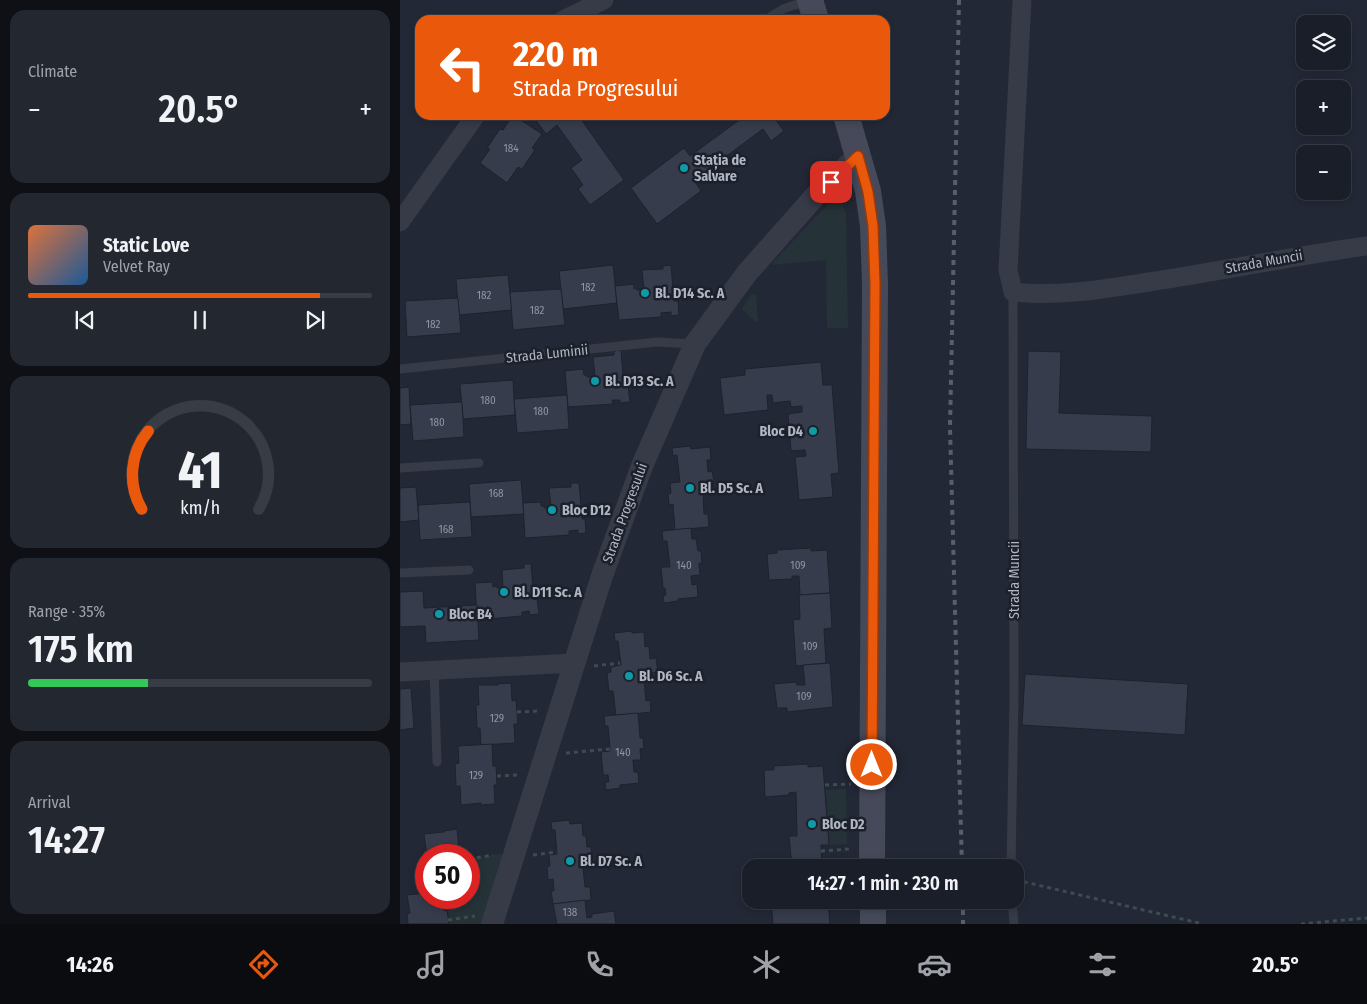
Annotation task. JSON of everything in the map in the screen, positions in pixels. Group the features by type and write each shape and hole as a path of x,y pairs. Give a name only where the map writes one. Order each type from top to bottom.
{"main road":[{"path":"810,0 814,15"},
{"path":"847,120 868,192 873,226 875,284 872,859"},
{"path":"866,909 873,924"}],"street":[{"path":"573,15 604,0"},
{"name":"Strada Muncii","path":"1022,0 1008,270 1013,292 1036,294 1092,291 1184,277 1310,253 1367,246"},
{"path":"400,222 472,120"},
{"name":"Strada Progresului","path":"488,920 580,665 602,576 642,466 695,344 748,274 817,194 858,156"},
{"path":"400,672 434,669 580,665"}],"lane":[{"path":"773,15 783,9 810,0"},
{"name":"Strada Muncii","path":"1010,859 1014,697 1013,292"},
{"name":"Strada Luminii","path":"400,369 657,342 695,344"},
{"path":"400,468 479,463"},
{"path":"400,573 469,570"},
{"path":"434,669 437,762"},
{"path":"1013,909 1014,924"}],"path":[{"path":"581,512 611,510"},
{"path":"534,595 569,592"},
{"path":"580,665 620,663"},
{"path":"517,712 546,711"},
{"path":"560,753 610,749"},
{"path":"497,776 519,775"},
{"path":"825,786 852,784"},
{"path":"821,851 852,849"},
{"path":"529,856 557,852"},
{"path":"480,857 494,855"},
{"path":"1024,882 1203,924"},
{"path":"1301,924 1367,918"},
{"path":"448,920 488,920"}],"shaded area":[{"path":"835,199 843,205 846,214 848,328 827,328 826,260 773,265 773,262"},
{"path":"751,294 756,294 758,322 742,309"},
{"path":"846,789 847,844 829,845 826,790"},
{"path":"503,853 481,924 449,924 447,910 444,911 444,909 480,909 480,857"}],"building":[{"path":"510,120 521,120 542,134 532,148 535,150 522,169 518,167 507,183 480,163 490,149 487,148 500,129 503,130"},
{"path":"536,120 582,120 624,180 590,205 578,189 583,185 571,168 582,160 557,125 546,134"},
{"name":"Stația de Salvare","path":"739,120 776,120 784,131 771,141 763,129 694,180 701,191 657,224 631,188 684,148 690,156"},
{"path":"613,265 617,303 563,309 559,271"},
{"name":"Bl. D14 Sc. A","path":"671,265 674,301 678,301 679,315 671,316 671,312 661,313 661,317 619,320 615,286 634,284 634,289 644,290 642,270 663,269 663,266"},
{"path":"508,275 512,310 459,315 456,279"},
{"path":"561,289 565,325 513,330 510,292"},
{"path":"458,298 461,333 407,337 405,301"},
{"name":"Bl. D13 Sc. A","path":"621,350 624,387 628,386 630,402 620,403 620,400 612,400 613,404 568,407 565,371 583,369 584,375 587,377 595,376 593,357 614,355 614,351"},
{"path":"1028,351 1061,352 1059,413 1152,416 1151,452 1026,449"},
{"name":"Bloc D4","path":"821,362 823,385 832,385 839,473 831,474 833,497 799,500 795,457 806,456 805,450 791,451 788,414 802,412 802,406 791,407 790,401 773,403 772,395 767,395 768,410 724,415 720,378 745,375 745,369"},
{"path":"513,380 515,415 463,419 460,384"},
{"path":"409,387 411,424 400,425 400,388"},
{"path":"567,395 569,429 517,433 514,399"},
{"path":"462,402 464,437 413,441 410,405"},
{"name":"Bl. D5 Sc. A","path":"690,446 691,449 710,447 711,460 707,460 708,472 712,471 714,482 709,482 710,493 703,494 704,514 708,514 709,527 675,530 673,504 669,505 668,494 671,493 670,483 680,482 677,455 673,456 672,448"},
{"path":"521,480 524,514 471,517 469,484"},
{"name":"Bloc D12","path":"571,483 579,483 582,519 585,519 586,533 578,534 578,530 569,531 569,535 525,538 523,503 541,502 541,506 544,506 544,508 551,508 549,488 571,487"},
{"path":"416,487 419,520 400,522 400,488"},
{"path":"470,502 472,537 420,540 418,505"},
{"path":"691,528 692,539 696,539 698,551 701,551 700,575 691,576 692,585 697,584 698,597 678,599 678,601 664,603 663,596 666,595 665,588 663,588 661,567 670,567 667,541 663,541 662,531"},
{"path":"811,548 811,551 827,550 830,593 800,595 799,576 792,576 792,579 769,580 767,554 777,553 777,550"},
{"name":"Bl. D11 Sc. A","path":"524,564 531,564 534,600 537,599 539,614 530,615 529,611 522,612 522,616 477,620 475,583 492,582 493,587 503,588 502,570 524,568"},
{"name":"Bloc B4","path":"423,591 424,608 477,605 479,640 426,643 425,626 400,627 400,592"},
{"path":"830,593 832,628 824,629 826,663 796,666 793,620 800,619 799,595"},
{"name":"Bl. D6 Sc. A","path":"632,631 632,633 644,632 645,647 649,646 650,659 656,658 658,672 650,673 651,679 644,680 646,701 650,700 651,712 616,716 613,691 609,691 607,673 611,672 611,667 621,665 618,641 615,641 614,633"},
{"path":"830,663 833,707 787,712 787,708 777,708 774,684 796,682 797,685 805,685 803,665"},
{"path":"1025,674 1188,684 1185,735 1022,725"},
{"path":"511,683 512,701 516,700 518,724 514,724 515,743 481,745 480,728 477,728 476,705 479,705 478,685"},
{"path":"411,688 414,728 400,730 400,689"},
{"path":"638,713 640,738 643,738 644,748 640,749 641,760 633,760 634,772 638,772 639,783 620,785 620,788 606,790 605,782 609,782 608,775 603,775 601,752 610,751 610,749 608,726 605,726 604,716"},
{"path":"492,744 493,766 496,766 497,785 494,785 495,804 461,805 460,786 456,786 455,764 459,763 458,746"},
{"name":"Bloc D2","path":"808,764 808,767 823,766 829,845 821,845 822,859 791,859 789,836 797,836 796,792 789,793 789,795 765,797 764,770 774,770 774,766"},
{"name":"Bl. D7 Sc. A","path":"569,820 570,824 582,823 583,836 586,836 587,847 591,847 592,856 589,856 590,867 583,868 585,887 590,887 591,900 553,904 551,891 554,891 553,879 548,880 547,867 550,866 549,855 557,854 555,830 552,830 551,822"},
{"path":"457,829 458,844 425,844 424,834"},
{"path":"415,894 415,909 447,910 449,924 408,924 407,914 410,913 407,895"},
{"path":"585,900 587,918 592,917 592,914 614,911 616,924 557,924 553,904"},
{"path":"772,909 829,909 830,924 773,924"}],"railway":[{"path":"959,0 950,427 962,859"},
{"path":"963,909 963,924"}],"place":[{"name":"Stația de Salvare","path":"684,168"},
{"name":"Bl. D14 Sc. A","path":"645,293"},
{"name":"Bl. D13 Sc. A","path":"595,381"},
{"name":"Bloc D4","path":"813,431"},
{"name":"Bl. D5 Sc. A","path":"690,488"},
{"name":"Bloc D12","path":"552,510"},
{"name":"Bl. D11 Sc. A","path":"504,592"},
{"name":"Bloc B4","path":"439,614"},
{"name":"Bl. D6 Sc. A","path":"629,676"},
{"name":"Bloc D2","path":"812,824"},
{"name":"Bl. D7 Sc. A","path":"570,861"}],"route":[{"path":"831,182 858,156 868,192 873,226 875,284 872,765"}]}
